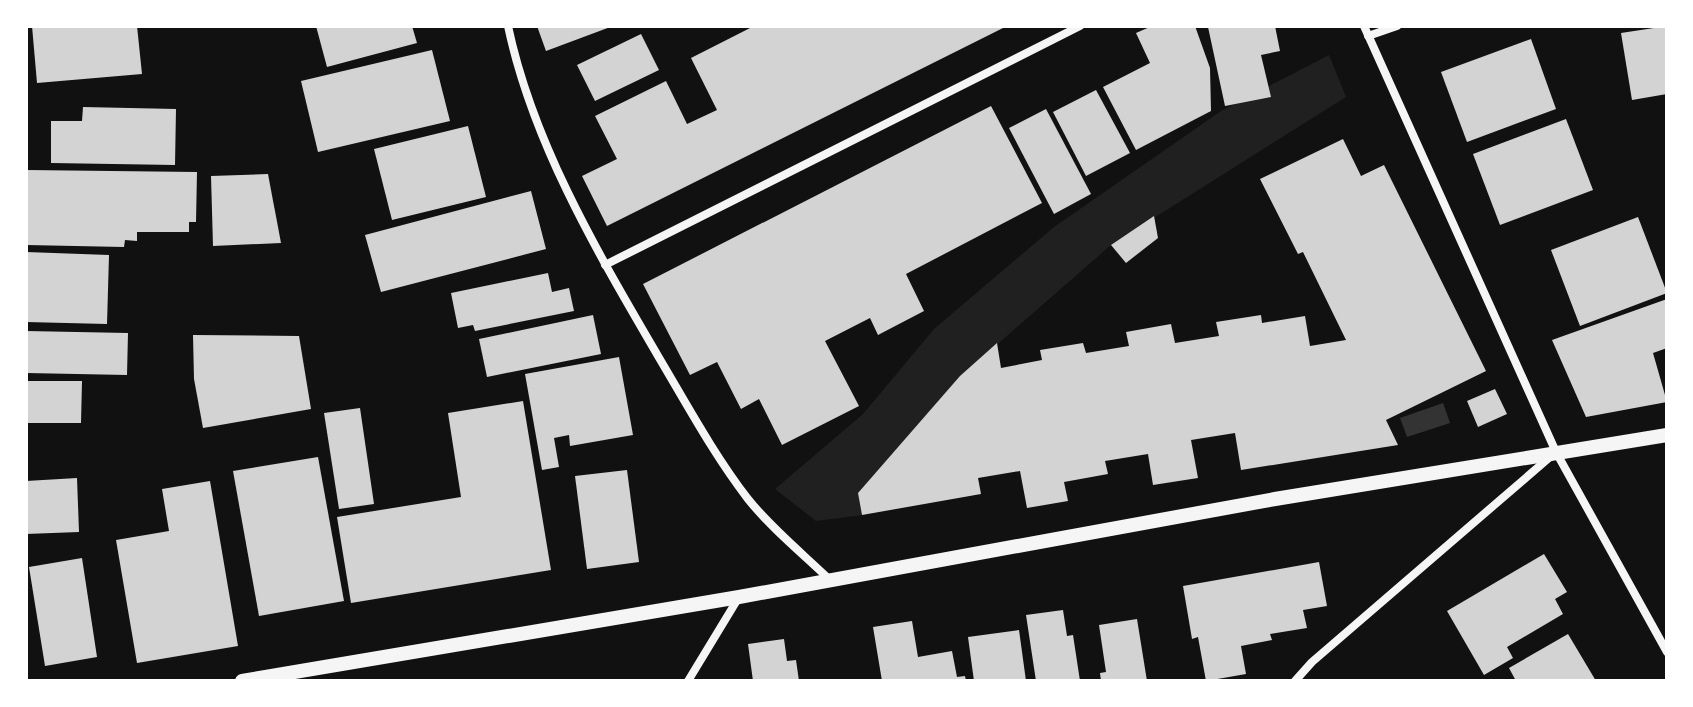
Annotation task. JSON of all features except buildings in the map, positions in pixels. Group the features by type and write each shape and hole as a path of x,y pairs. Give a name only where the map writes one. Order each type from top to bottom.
{"street":[{"path":"508,26 523,81 544,139 605,265 686,404 749,500 831,580"},
{"path":"605,265 1080,26"},
{"path":"1364,26 1556,452 1667,652"},
{"path":"1368,36 1397,26"},
{"path":"242,681 1667,435"},
{"path":"1295,681 1312,662 1556,452"},
{"path":"688,681 739,597"}],"shaded area":[{"path":"1329,55 1346,97 1111,245 960,377 858,493 862,515 816,521 775,489 863,414 934,329 1054,227 1221,111"},
{"path":"1443,403 1450,423 1407,437 1400,418"}]}
